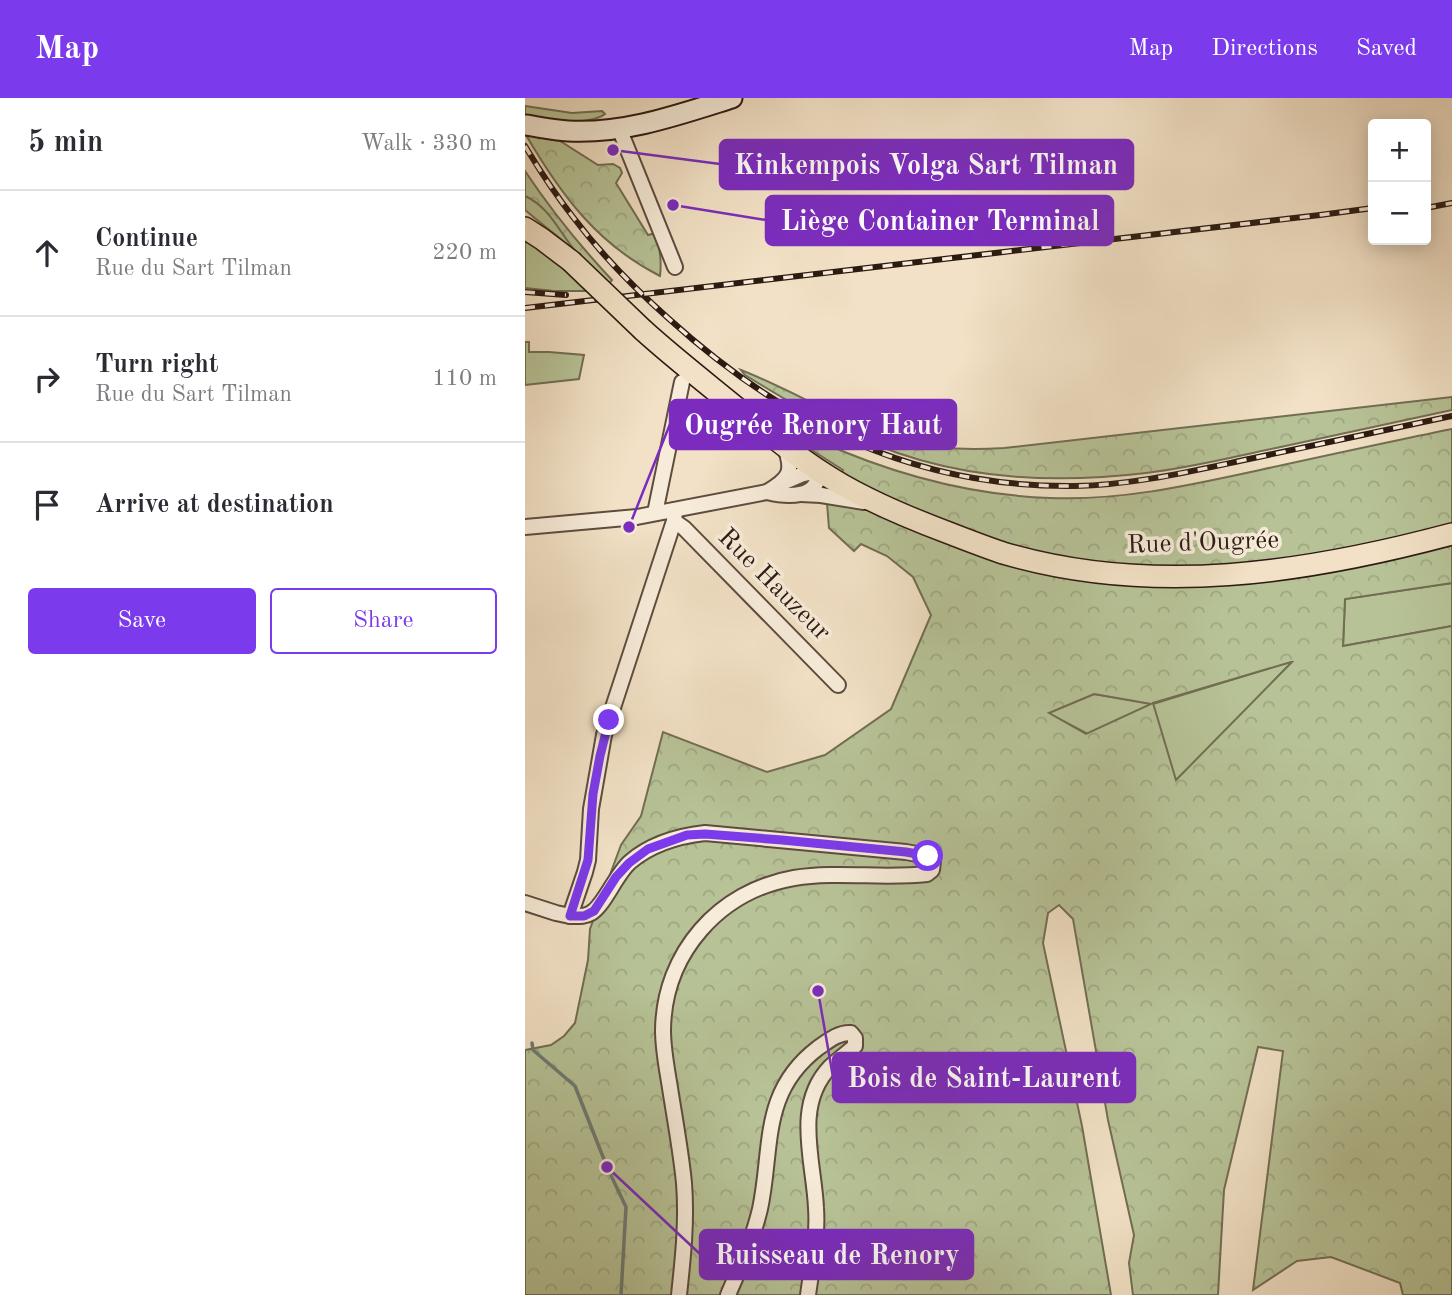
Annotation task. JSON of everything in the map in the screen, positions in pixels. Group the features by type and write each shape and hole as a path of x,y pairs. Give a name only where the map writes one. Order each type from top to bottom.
{"main road":[{"path":"525,228 571,261 674,357 819,471"},
{"name":"Rue d'Ougrée","path":"819,471 880,505 1004,553 1064,567 1114,574 1155,577 1221,576 1290,569 1358,557 1452,534"}],"street":[{"path":"525,125 566,131 619,128 667,118 732,98"},
{"path":"619,128 675,267"},
{"path":"655,513 682,382"},
{"path":"782,483 790,464 783,444"},
{"path":"796,495 813,488 819,478 819,471"},
{"name":"Rue d'Ougrée","path":"525,527 655,513 675,516 767,492 803,474 819,471"},
{"name":"Rue d'Ougrée","path":"767,492 781,495 821,495 880,505"},
{"path":"570,916 588,860 591,802 604,735 675,516"},
{"name":"Rue Hauzeur","path":"675,516 838,685"},
{"path":"525,902 556,913 584,916 594,911 616,877 629,863 648,849 687,835 705,834 906,852 928,856 933,862 932,870 927,874 819,876 793,878 764,886 712,917 692,940 673,979 664,1013 663,1030 685,1199 679,1295"},
{"path":"729,1295 754,1233 760,1209 769,1132 787,1082 799,1065 826,1043 843,1032 851,1032 855,1038 855,1046 830,1068 820,1081 809,1110 817,1224 808,1295"}],"green space":[{"path":"525,106 572,113 602,111 605,114 588,120 555,120 525,116"},
{"path":"526,135 560,141 598,165 613,164 620,168 622,173 616,183 648,235 656,233 660,276 617,249 599,233 567,198"},
{"path":"525,171 566,227 612,280 608,285 577,253 548,214 525,196"},
{"path":"525,196 541,206 560,227 575,251 525,210"},
{"path":"525,239 560,262 588,291 525,288"},
{"path":"525,342 529,342 529,352 584,355 579,379 525,385"},
{"path":"741,370 886,435 920,445 956,449 1004,448 1452,397 1452,410 1179,468 1089,478 1032,478 948,467 896,453 829,424 766,388"},
{"path":"777,417 819,441 847,453 931,481 990,492 1050,498 1103,497 1182,486 1452,429 1452,583 1345,599 1343,646 1452,626 1452,1295 1403,1295 1400,1283 1331,1257 1297,1261 1253,1290 1283,1051 1258,1047 1224,1190 1218,1295 1133,1295 1129,1263 1134,1235 1108,1120 1073,919 1059,905 1048,913 1043,943 1082,1126 1111,1295 525,1295 525,1050 551,1045 564,1036 575,1023 588,960 590,929 621,845 641,816 663,732 767,772 825,755 891,709 931,615 913,577 887,556 861,544 854,551 829,528 827,503 843,470 773,423","holes":["1292,662 1176,780 1153,703","1094,694 1151,704 1086,734 1049,713"]},
{"path":"1452,583 1452,626 1343,646 1345,599"},
{"path":"1293,661 1177,781 1048,713 1094,694 1153,704"}],"waterway":[{"path":"532,1043 533,1050 575,1086 626,1207 621,1295"}],"railway":[{"path":"525,146 560,200 606,257 655,306 712,356 758,389 806,418 855,442 906,462 960,476 1016,484 1097,485 1184,473 1452,416"},
{"path":"1431,207 1452,203"},
{"path":"525,308 1368,209"},
{"path":"525,292 566,295"}],"place":[{"name":"Kinkempois Volga Sart Tilman","path":"613,150"},
{"name":"Liège Container Terminal","path":"673,205"},
{"name":"Ougrée Renory Haut","path":"629,527"},
{"name":"Bois de Saint-Laurent","path":"818,991"},
{"name":"Ruisseau de Renory","path":"607,1167"}],"route":[{"path":"609,720 593,794 588,860 570,916 584,916 594,911 616,877 648,849 687,835 782,840 928,856"}]}
